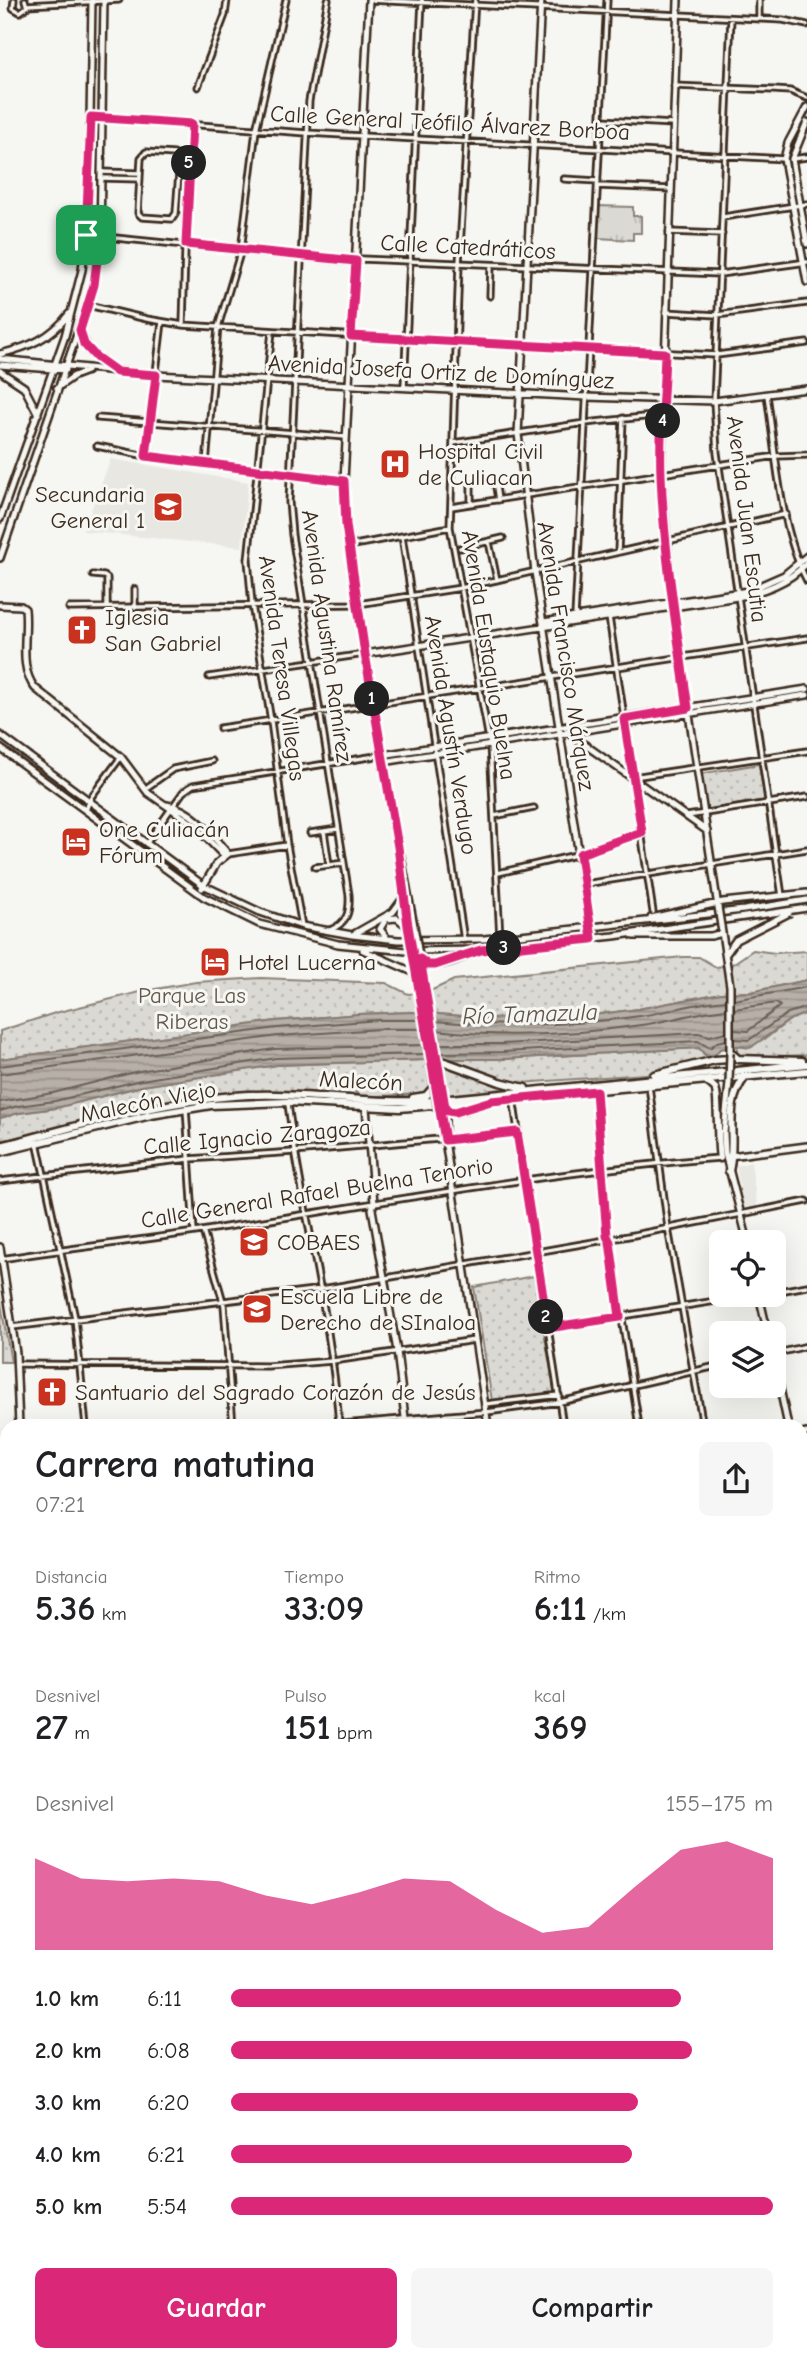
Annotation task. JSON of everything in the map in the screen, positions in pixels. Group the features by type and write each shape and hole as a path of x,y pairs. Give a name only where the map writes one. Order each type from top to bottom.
{"main road":[{"path":"0,558 64,367 89,305 97,267 100,236 104,0"},
{"path":"369,0 344,514 411,926 415,973 434,1087 443,1108 448,1111 455,1112 491,1101"},
{"name":"Avenida Francisco Márquez","path":"541,0 518,433 542,625 592,939"},
{"path":"678,0 661,474 680,658 730,986 730,1056 725,1148 745,1230"},
{"path":"0,519 73,308 86,235 92,1"},
{"path":"807,107 788,143 788,159 807,282"},
{"path":"788,159 807,122"},
{"path":"796,206 807,244"},
{"path":"0,357 40,341 55,330 73,308"},
{"path":"80,330 89,351 117,372"},
{"path":"0,357 54,366"},
{"path":"0,365 54,366"},
{"name":"Avenida Josefa Ortiz de Domínguez","path":"54,366 296,383 664,400 714,401 807,389"},
{"path":"57,388 74,376 92,370"},
{"path":"0,371 24,387 38,414"},
{"path":"800,567 807,556"},
{"path":"365,654 738,594 807,564"},
{"path":"0,605 21,606 25,610 25,657 28,678 35,688 121,757 144,789 195,826 226,855 198,893"},
{"path":"754,701 807,690"},
{"path":"382,758 807,695"},
{"path":"568,733 624,721"},
{"path":"559,731 568,733 707,831"},
{"path":"2,735 203,885 260,912 302,926 389,939 500,939 807,900"},
{"path":"2,750 198,893 237,915 258,924 356,947 406,951 481,950 592,939 807,908"},
{"path":"398,847 404,897 420,959 437,1063 445,1140 488,1419"},
{"path":"621,925 718,906 807,893"},
{"path":"352,935 393,912 404,897"},
{"path":"726,955 736,940 794,910"},
{"path":"389,939 380,929 386,919 397,918 411,926"},
{"path":"627,934 712,936 722,930"},
{"path":"356,947 415,973"},
{"path":"420,959 428,965 435,965 481,950"},
{"path":"639,1080 730,1056 738,1059 807,1063"},
{"path":"437,1063 445,1062 500,1082 534,1090"},
{"name":"Malecón","path":"2,1145 37,1140 173,1104 233,1096 430,1101 513,1096 534,1090 807,1063"},
{"name":"Malecón Viejo","path":"0,1152 37,1140 186,1108 228,1103 287,1098 400,1108 807,1071"},
{"path":"726,1157 731,1138 734,1095 745,1077"},
{"path":"704,1080 714,1087 718,1096 717,1138 726,1157"},
{"path":"390,1102 426,1096 434,1087"},
{"path":"366,1107 374,1203 372,1209 397,1351 405,1418"},
{"name":"Calle General Rafael Buelna Tenorio","path":"726,1157 807,1146"},
{"path":"0,1247 12,1327 19,1419"},
{"path":"0,1284 8,1302"},
{"path":"782,1398 787,1419"}],"street":[{"path":"14,0 13,8 17,11 23,11 26,2 119,0"},
{"path":"198,87 225,15 227,0"},
{"path":"206,464 218,327 241,250 256,130 286,0"},
{"name":"Avenida Agustina Ramírez","path":"328,0 309,101 290,523 344,863 349,910 342,923 328,930"},
{"path":"369,0 759,19 807,25"},
{"name":"Avenida Eustaquio Buelna","path":"475,0 459,264 450,527 489,742 500,939"},
{"path":"575,619 607,0"},
{"path":"759,0 759,19"},
{"path":"404,389 422,1"},
{"name":"Avenida Juan Escutia","path":"731,18 714,401 718,465 782,896"},
{"path":"674,86 790,91 807,98"},
{"name":"Calle General Teófilo Álvarez Borboa","path":"91,117 256,130 599,150 788,159 807,157"},
{"path":"601,120 673,124"},
{"path":"183,324 192,124"},
{"path":"144,152 179,155 177,213 174,216 169,219 139,215 137,210 140,176 144,152"},
{"path":"101,175 140,176"},
{"path":"564,179 671,189"},
{"path":"722,216 807,204"},
{"path":"669,232 722,234"},
{"name":"Calle Catedráticos","path":"86,235 356,261 525,268 720,274 805,262"},
{"path":"490,296 491,266"},
{"path":"666,312 717,315 807,303"},
{"path":"89,305 162,322 183,324 522,346 717,355 807,343"},
{"path":"146,456 162,322"},
{"name":"Avenida Teresa Villegas","path":"272,331 248,549 252,605 287,845 302,926"},
{"path":"767,395 786,514 800,567 807,581"},
{"path":"453,443 584,423 663,415"},
{"path":"97,418 346,437"},
{"path":"618,552 623,418"},
{"path":"97,446 146,456 344,481"},
{"path":"451,507 776,456 807,455"},
{"path":"471,504 471,482 492,478 495,480 498,500"},
{"path":"69,608 358,604 461,588 786,514"},
{"path":"349,547 450,527"},
{"name":"Avenida Agustín Verdugo","path":"402,536 437,750 464,940"},
{"path":"460,548 503,538"},
{"path":"488,542 497,580"},
{"path":"93,575 107,578 107,607"},
{"path":"135,589 135,607"},
{"path":"609,614 653,912"},
{"path":"220,728 807,638"},
{"path":"209,677 365,654"},
{"path":"633,779 807,751"},
{"path":"84,809 121,757"},
{"path":"146,844 170,807 193,785 382,758"},
{"path":"144,789 173,769 212,761"},
{"path":"687,816 807,797"},
{"path":"494,816 534,808"},
{"path":"310,833 338,829"},
{"path":"324,831 329,865"},
{"path":"498,873 580,854 642,832"},
{"path":"226,855 287,845"},
{"path":"585,884 807,849"},
{"path":"315,867 344,863"},
{"path":"649,1086 668,1228 702,1419"},
{"path":"596,1091 608,1240 638,1419"},
{"path":"513,1096 562,1419"},
{"path":"287,1098 294,1152 322,1289 338,1419"},
{"path":"186,1108 194,1232"},
{"name":"Calle Ignacio Zaragoza","path":"0,1181 190,1158 445,1140 517,1132"},
{"path":"37,1140 75,1318 85,1419"},
{"name":"Calle General Rafael Buelna Tenorio","path":"1,1260 60,1249 203,1231 525,1179 659,1162 726,1157"},
{"path":"12,1327 322,1289 608,1240 807,1201"},
{"path":"203,1231 224,1305 233,1419"},
{"path":"786,1290 807,1286"},
{"path":"548,1328 709,1302"},
{"path":"16,1364 229,1366 333,1361 475,1340"},
{"path":"786,1351 807,1346"},
{"path":"396,1419 487,1412 560,1402 709,1367"},
{"path":"486,1404 559,1395"}],"shaded area":[{"name":"Secundaria General 1","path":"111,459 248,482 242,547 83,531"},
{"path":"751,1162 757,1206 744,1208 736,1166"},
{"name":"COBAES","path":"266,1227 270,1253 242,1254 237,1231"}],"green space":[{"path":"598,206 633,207 633,216 641,216 641,233 633,233 633,240 597,238"},
{"path":"759,764 765,800 705,810 699,774"},
{"name":"Parque Las Riberas","path":"753,950 775,953 807,951 807,980 751,992 721,993 593,1015 488,1018 412,1012 359,1014 276,1021 0,1059 0,1031 55,1013 144,991 196,982 261,978 386,983 408,994 428,992 454,980 683,957 699,957 716,967 731,965"},
{"path":"807,1013 807,1055 737,1058 737,1046 765,1039 791,1019"},
{"name":"Parque Las Riberas","path":"699,1048 707,1057 714,1056 715,1069 521,1083 511,1090 425,1100 421,1094 361,1097 356,1092 352,1096 255,1093 186,1098 181,1094 178,1100 124,1111 119,1107 116,1114 0,1141 0,1118 56,1108 142,1086 277,1065 503,1059"},
{"path":"534,1276 555,1393 492,1401 474,1287"},
{"path":"0,1298 11,1362 0,1362"}],"water":[{"path":"807,980 807,1013 791,1019 750,1048 737,1046 720,1049 714,1056 707,1057 699,1048 503,1059 277,1065 142,1086 56,1108 0,1118 0,1059 276,1021 359,1014 413,1012 488,1018 593,1015 721,993 751,992"}],"place":[{"name":"Hospital Civil de Culiacan","path":"395,464"},
{"name":"Secundaria General 1","path":"168,507"},
{"name":"Iglesia San Gabriel","path":"82,630"},
{"name":"One Culiacán Fórum","path":"76,842"},
{"name":"Hotel Lucerna","path":"215,962"},
{"name":"COBAES","path":"254,1242"},
{"name":"Escuela Libre de Derecho de SInaloa","path":"257,1309"},
{"name":"Santuario del Sagrado Corazón de Jesús","path":"52,1392"}],"route":[{"path":"91,117 192,124 186,244 356,261 351,336 665,353 662,493 672,601 688,708 624,719 642,832 580,854 592,939 481,950 435,965 428,965 420,959 445,1107 448,1111 455,1112 491,1101 596,1091 607,1236 620,1317 548,1328 517,1132 445,1140 365,654 344,514 344,481 146,456 156,375 117,372 89,351 84,344 80,330 94,285 100,236 86,235 91,117"}],"water label":[{"name":"Río Tamazula","path":"530,1014"}]}
